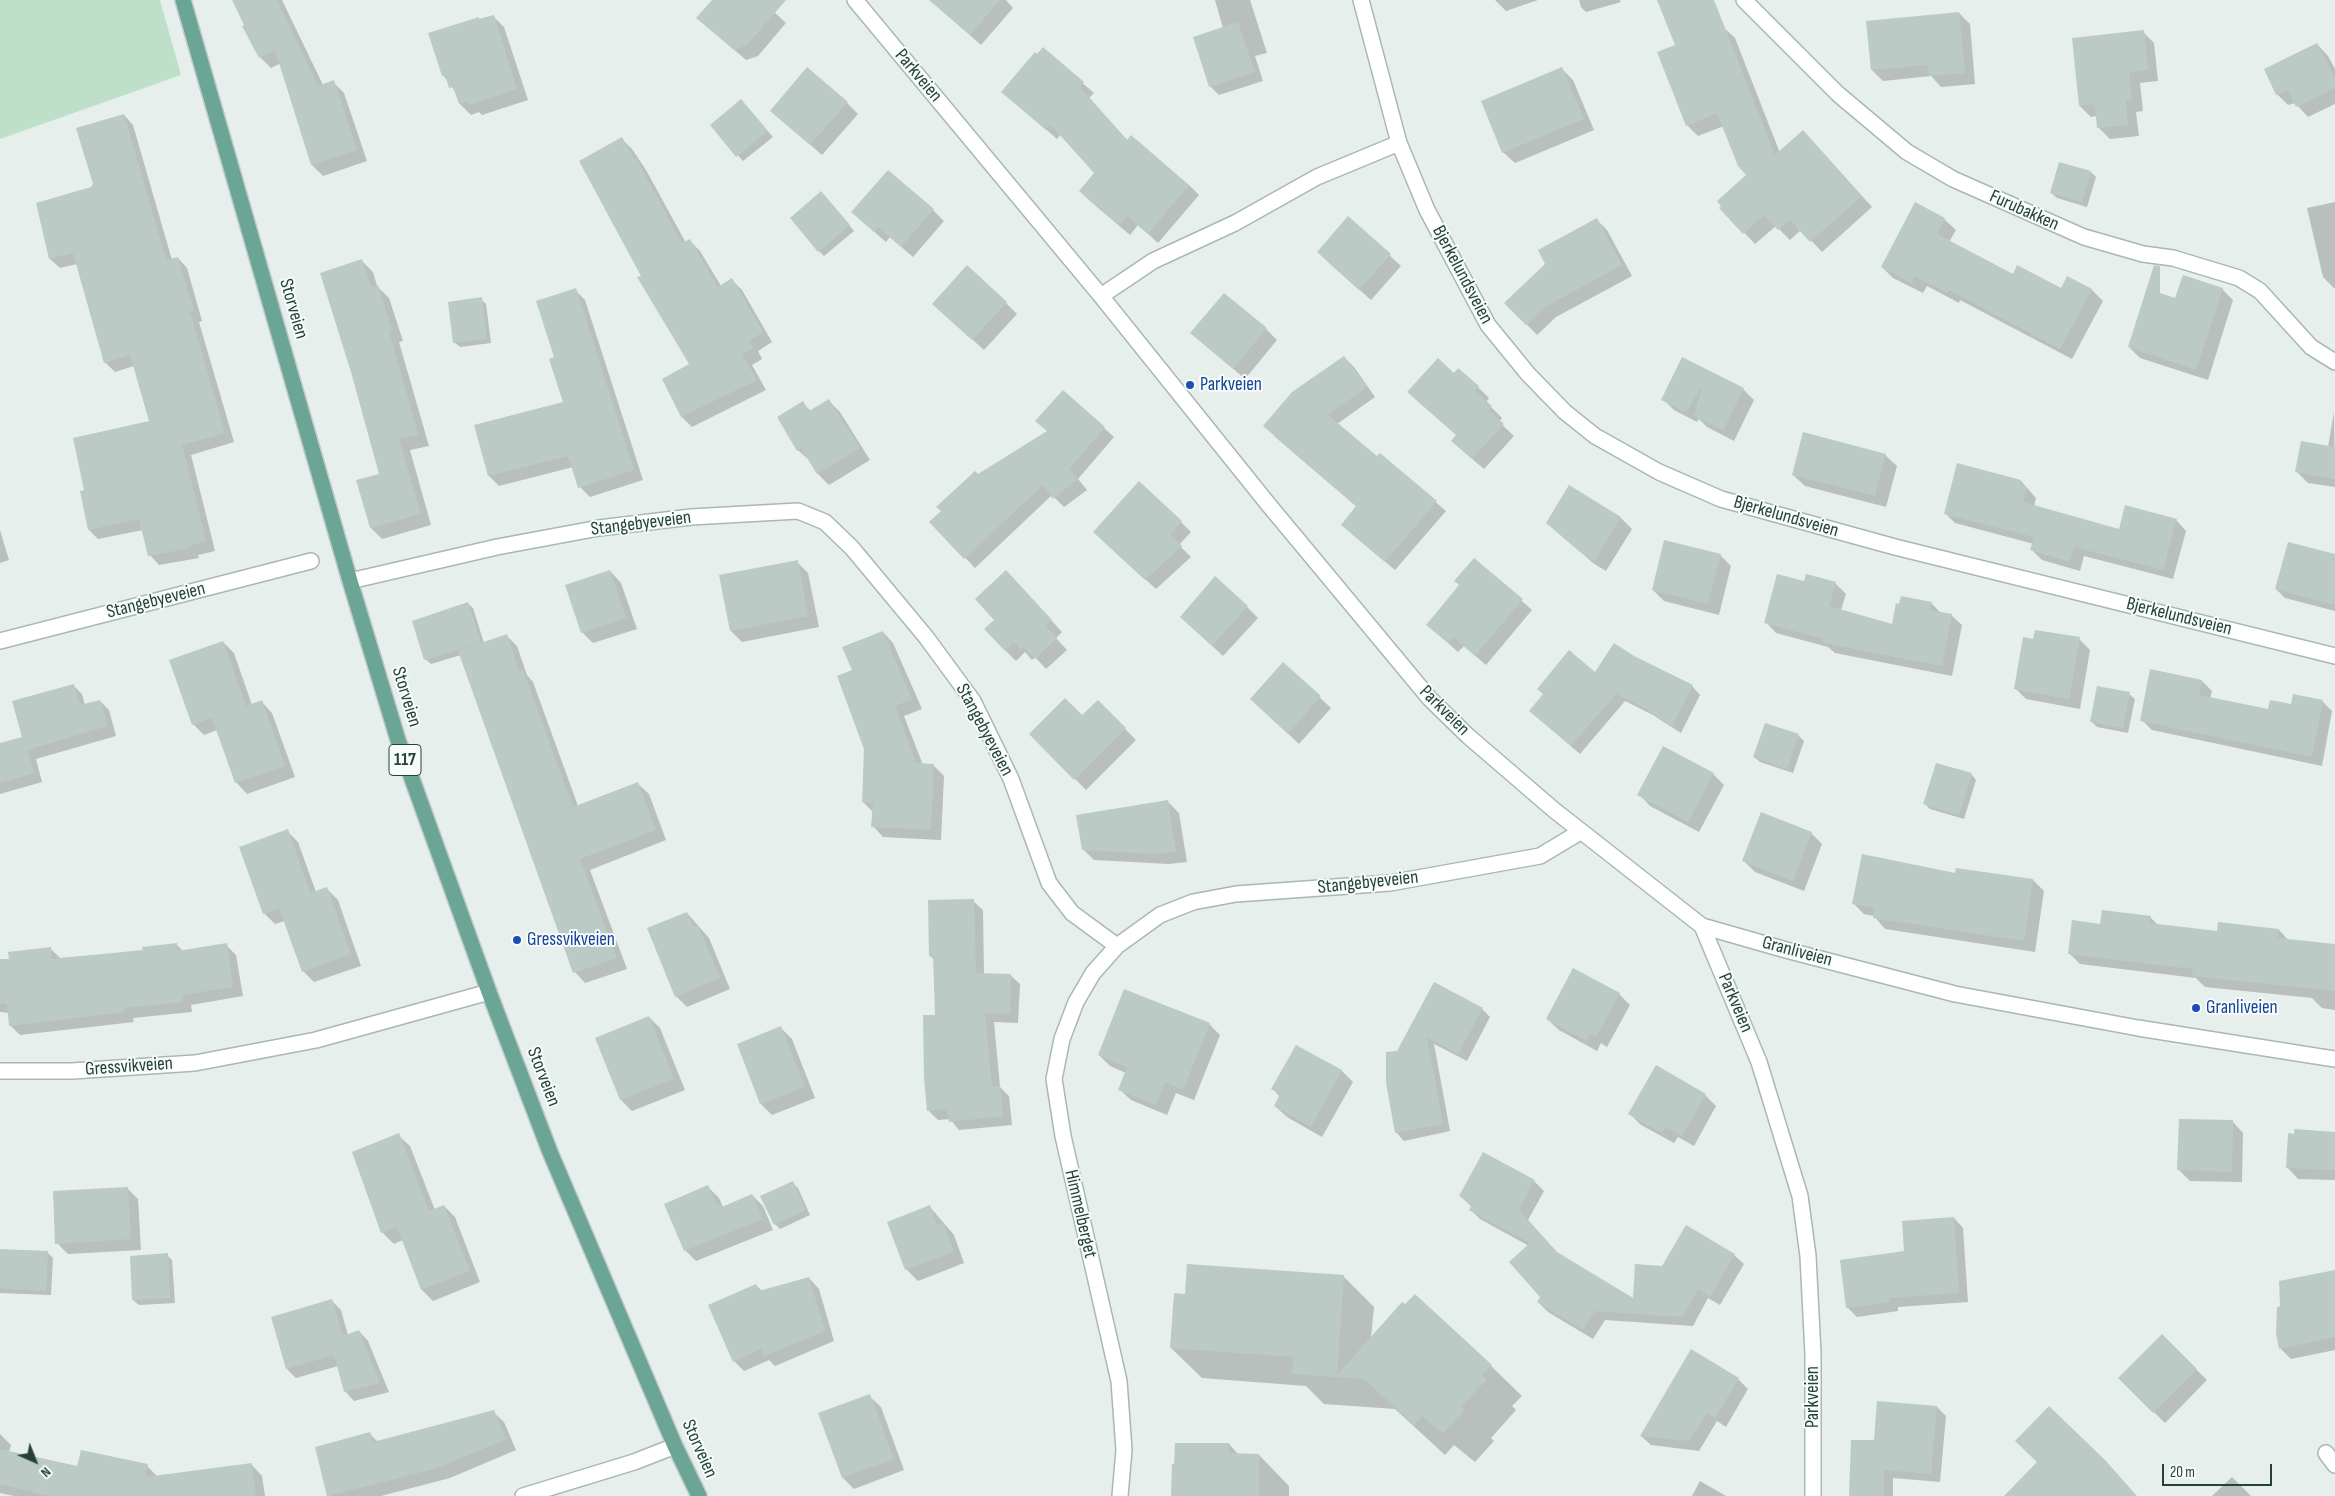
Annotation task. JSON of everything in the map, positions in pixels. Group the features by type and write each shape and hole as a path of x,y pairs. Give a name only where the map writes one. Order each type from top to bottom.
{"main road":[{"name":"Storveien","path":"183,0 350,581 398,740 489,992 550,1152 675,1446 699,1496"}],"street":[{"name":"Parkveien","path":"855,0 1101,296 1268,504 1430,699 1468,736 1580,832 1702,926 1759,1062 1800,1196 1808,1256 1813,1354 1813,1496"},
{"name":"Bjerkelundsveien","path":"1361,0 1399,143 1427,210 1488,325 1528,374 1564,412 1595,436 1659,472 1721,499 1895,547 2335,656"},
{"name":"Furubakken","path":"1744,0 1838,94 1907,152 1953,179 2084,237 2143,254 2173,258 2239,278 2260,291 2311,347 2335,362"},
{"path":"1101,296 1153,262 1235,223 1317,177 1399,143"},
{"name":"Stangebyeveien","path":"350,581 497,547 599,528 691,517 798,511 825,522 852,548 926,637 973,701 1011,779 1048,883 1072,913 1116,946 1160,915 1192,902 1236,894 1390,883 1540,856 1580,832"},
{"name":"Stangebyeveien","path":"0,642 311,561"},
{"name":"Granliveien","path":"1702,926 1954,994 2138,1028 2335,1059"},
{"name":"Himmelberget","path":"1116,946 1093,973 1076,1002 1062,1039 1054,1079 1063,1136 1119,1381 1124,1450 1120,1496"},
{"name":"Gressvikveien","path":"0,1071 72,1071 195,1063 316,1040 489,992"},
{"path":"523,1496 634,1462 675,1446"}],"green space":[{"path":"0,0 160,0 181,75 0,139"}],"building":[{"path":"232,0 277,0 318,86 334,80 357,150 311,165 275,50 259,58 242,26 244,25"},
{"path":"712,0 786,0 747,45 734,50 696,18"},
{"path":"929,0 1000,0 970,35"},
{"path":"1657,0 1714,0 1775,155 1803,130 1862,196 1810,242 1790,220 1778,230 1764,215 1743,234 1719,208 1721,206 1717,201 1746,175 1738,166 1717,113 1686,126 1657,52 1675,45"},
{"path":"1959,12 1965,73 1929,76 1928,65 1871,70 1866,21"},
{"path":"494,15 517,89 469,105 468,101 459,104 453,87 449,88 445,75 442,76 428,33 479,17 479,19"},
{"path":"1238,22 1255,72 1209,87 1193,37"},
{"path":"2144,30 2148,70 2129,72 2132,100 2126,101 2128,125 2097,128 2095,104 2079,106 2072,38"},
{"path":"2317,43 2335,79 2335,88 2296,107 2288,91 2276,95 2264,69"},
{"path":"1043,47 1084,82 1080,87 1127,140 1131,135 1189,185 1148,234 1127,216 1120,225 1079,191 1094,173 1050,124 1046,130 1001,92 1035,52 1037,54"},
{"path":"807,67 848,102 810,145 770,111"},
{"path":"1562,67 1584,119 1502,153 1481,101"},
{"path":"741,99 768,131 736,157 710,125"},
{"path":"124,114 166,260 178,257 194,311 190,312 225,433 182,445 206,541 189,546 190,548 148,556 139,519 88,530 80,491 84,490 73,438 149,421 130,355 104,363 73,253 49,259 36,203 91,187 93,184 76,128"},
{"path":"622,137 634,159 636,158 682,243 690,239 718,287 732,278 763,332 749,341 753,348 742,354 757,380 681,417 662,379 689,364 637,277 641,276 579,161"},
{"path":"2059,162 2091,171 2082,202 2050,193"},
{"path":"888,170 934,209 901,247 878,227 874,232 851,212"},
{"path":"821,191 850,225 818,252 790,218"},
{"path":"1915,202 1945,218 1937,234 2013,274 2017,265 2061,288 2067,276 2092,289 2060,349 1949,290 1947,293 1915,276 1912,283 1881,267"},
{"path":"1348,216 1391,254 1359,290 1317,252"},
{"path":"1597,218 1622,265 1545,307 1526,325 1504,303 1545,264 1538,250"},
{"path":"362,259 371,287 378,285 392,330 389,331 418,435 399,439 421,514 370,528 356,480 379,474 351,372 320,273"},
{"path":"967,265 1007,302 972,340 932,304"},
{"path":"2154,265 2160,266 2160,293 2175,298 2183,275 2223,288 2196,370 2128,347"},
{"path":"576,288 634,470 578,488 568,456 488,476 474,425 563,402 549,359 554,357 536,301"},
{"path":"1224,293 1267,328 1233,369 1190,333"},
{"path":"482,297 487,339 453,343 448,302"},
{"path":"1344,356 1367,387 1328,415 1377,456 1380,453 1437,501 1385,562 1341,525 1356,506 1263,426 1292,392"},
{"path":"1682,357 1744,388 1723,430 1694,416 1702,386 1686,412 1661,400"},
{"path":"1438,358 1454,373 1458,368 1479,386 1475,391 1492,406 1488,410 1504,424 1472,459 1451,441 1456,435 1407,392"},
{"path":"1063,390 1105,427 1069,469 1078,479 1053,499 1043,485 964,559 929,522 941,511 936,507 975,471 978,474 1047,431 1035,421"},
{"path":"829,399 860,448 817,474 801,448 797,451 777,417 803,401 809,411"},
{"path":"1803,432 1886,454 1875,496 1792,475"},
{"path":"2301,441 2335,447 2335,479 2295,472"},
{"path":"1957,463 2021,480 2020,485 2027,487 2023,502 2119,529 2125,505 2177,519 2163,570 2074,547 2070,562 2030,550 2034,537 1944,514"},
{"path":"1139,481 1182,521 1170,535 1182,546 1145,580 1093,532"},
{"path":"1569,485 1621,517 1595,561 1580,552 1546,523"},
{"path":"1664,540 1721,554 1708,604 1652,590"},
{"path":"2288,542 2335,554 2335,605 2275,589"},
{"path":"1474,558 1523,599 1475,656 1453,637 1448,643 1426,625 1459,585 1454,581"},
{"path":"798,560 808,616 730,631 719,575"},
{"path":"610,570 626,618 581,633 565,585"},
{"path":"1006,570 1052,620 1046,626 1057,638 1035,659 1023,647 1021,650 1014,642 1005,651 984,629 994,620 975,599"},
{"path":"1777,574 1804,581 1806,574 1836,582 1829,606 1892,624 1896,603 1899,604 1901,596 1932,602 1930,610 1952,614 1942,666 1823,643 1824,639 1764,623"},
{"path":"1215,576 1248,606 1212,646 1180,617"},
{"path":"468,602 481,643 424,660 412,621"},
{"path":"2035,630 2080,637 2069,699 2014,689 2023,637 2033,639"},
{"path":"883,631 912,699 895,706 916,763 934,764 931,830 871,827 873,803 862,802 864,749 837,676 852,670 842,647"},
{"path":"507,634 519,671 523,670 573,807 638,782 656,830 580,859 617,958 573,973 458,651"},
{"path":"223,641 246,706 262,700 285,766 235,783 212,718 192,725 169,660"},
{"path":"1614,643 1634,656 1693,685 1672,726 1643,707 1616,694 1571,746 1529,711 1543,694 1537,689 1569,650 1595,672"},
{"path":"1283,662 1321,696 1288,734 1250,699"},
{"path":"2150,669 2202,680 2199,695 2268,709 2270,700 2291,704 2293,694 2323,700 2312,757 2140,721"},
{"path":"74,684 80,705 100,700 108,726 27,750 34,773 0,783 0,743 22,737 12,701"},
{"path":"2097,686 2130,692 2123,728 2090,722"},
{"path":"1065,698 1082,715 1098,700 1126,728 1074,780 1029,734"},
{"path":"1765,723 1799,734 1787,769 1753,757"},
{"path":"1663,746 1714,773 1688,822 1637,795"},
{"path":"1936,763 1972,773 1959,815 1923,804"},
{"path":"1168,800 1176,851 1158,854 1082,850 1076,815"},
{"path":"1761,812 1812,832 1793,881 1742,861"},
{"path":"288,829 310,893 327,887 351,954 302,972 279,908 263,914 239,847"},
{"path":"1862,854 1955,873 1956,868 2033,879 2024,941 1873,918 1875,908 1852,904"},
{"path":"974,899 976,973 1011,974 1010,1014 985,1013 992,1087 1000,1086 1003,1116 949,1122 947,1109 927,1111 924,1078 923,1015 935,1015 933,956 929,956 928,900"},
{"path":"2102,910 2151,916 2150,923 2217,931 2218,922 2279,929 2278,938 2335,944 2335,991 2192,976 2193,969 2068,954 2072,920 2100,924"},
{"path":"687,912 694,927 698,925 720,978 675,997 647,928"},
{"path":"177,943 177,951 227,943 233,987 182,995 183,1002 124,1008 125,1012 9,1026 7,1004 0,1004 0,959 9,959 8,952 51,947 52,959 143,950 142,947"},
{"path":"1573,968 1620,993 1596,1037 1590,1033 1586,1041 1546,1019"},
{"path":"1434,982 1483,1008 1458,1054 1427,1037 1443,1124 1395,1133 1386,1083 1386,1052 1397,1051"},
{"path":"1124,989 1210,1023 1183,1090 1165,1082 1156,1105 1118,1090 1127,1067 1098,1055"},
{"path":"649,1016 674,1079 620,1100 595,1038"},
{"path":"781,1026 805,1087 760,1104 737,1044"},
{"path":"1296,1045 1342,1070 1311,1127 1274,1106 1280,1094 1271,1089"},
{"path":"1656,1065 1706,1094 1682,1136 1666,1127 1662,1133 1628,1114"},
{"path":"2179,1119 2233,1120 2232,1172 2177,1170"},
{"path":"2294,1129 2335,1132 2335,1170 2286,1168 2288,1133 2294,1134"},
{"path":"399,1133 429,1211 444,1205 470,1271 421,1290 397,1227 381,1233 352,1152"},
{"path":"1483,1152 1535,1180 1519,1210 1557,1252 1633,1298 1635,1264 1662,1266 1686,1225 1735,1254 1710,1297 1698,1289 1683,1317 1595,1311 1583,1330 1537,1302 1540,1297 1509,1262 1530,1243 1469,1210 1472,1204 1459,1196"},
{"path":"793,1181 806,1210 774,1225 760,1196"},
{"path":"708,1185 717,1205 720,1203 722,1207 752,1194 763,1219 684,1251 664,1204"},
{"path":"128,1187 131,1239 55,1244 53,1191"},
{"path":"930,1205 937,1225 943,1223 954,1252 905,1270 887,1222"},
{"path":"1954,1217 1959,1293 1889,1298 1890,1302 1846,1308 1840,1260 1904,1251 1902,1221"},
{"path":"0,1249 48,1251 46,1291 0,1288"},
{"path":"168,1253 170,1298 132,1300 130,1256"},
{"path":"1187,1264 1344,1275 1337,1375 1402,1302 1405,1304 1415,1294 1492,1365 1482,1375 1487,1379 1461,1407 1465,1410 1443,1433 1422,1416 1414,1425 1364,1379 1292,1374 1293,1357 1170,1348 1174,1293 1185,1294"},
{"path":"2335,1270 2335,1337 2279,1349 2276,1333 2277,1307 2280,1306 2279,1281"},
{"path":"809,1277 825,1331 764,1356 761,1349 733,1362 708,1305 756,1284 759,1291"},
{"path":"332,1299 343,1336 359,1330 380,1383 344,1392 334,1355 286,1369 271,1317"},
{"path":"2162,1334 2197,1369 2153,1413 2118,1378"},
{"path":"1691,1349 1739,1378 1715,1418 1707,1413 1689,1441 1640,1436"},
{"path":"870,1394 894,1459 842,1478 818,1413"},
{"path":"1877,1401 1937,1406 1931,1474 1884,1470 1884,1496 1849,1496 1851,1440 1874,1440"},
{"path":"2049,1406 2105,1460 2137,1496 2004,1496 2037,1462 2015,1441"},
{"path":"494,1410 506,1439 438,1468 327,1496 315,1447 370,1432 373,1442"},
{"path":"1175,1443 1229,1443 1229,1453 1259,1454 1259,1496 1171,1496"},
{"path":"0,1449 77,1466 81,1450 148,1464 145,1477 252,1463 256,1496 50,1496 0,1484"}],"place":[{"name":"Parkveien","path":"1190,385"},
{"name":"Gressvikveien","path":"517,940"},
{"name":"Granliveien","path":"2196,1008"}]}
